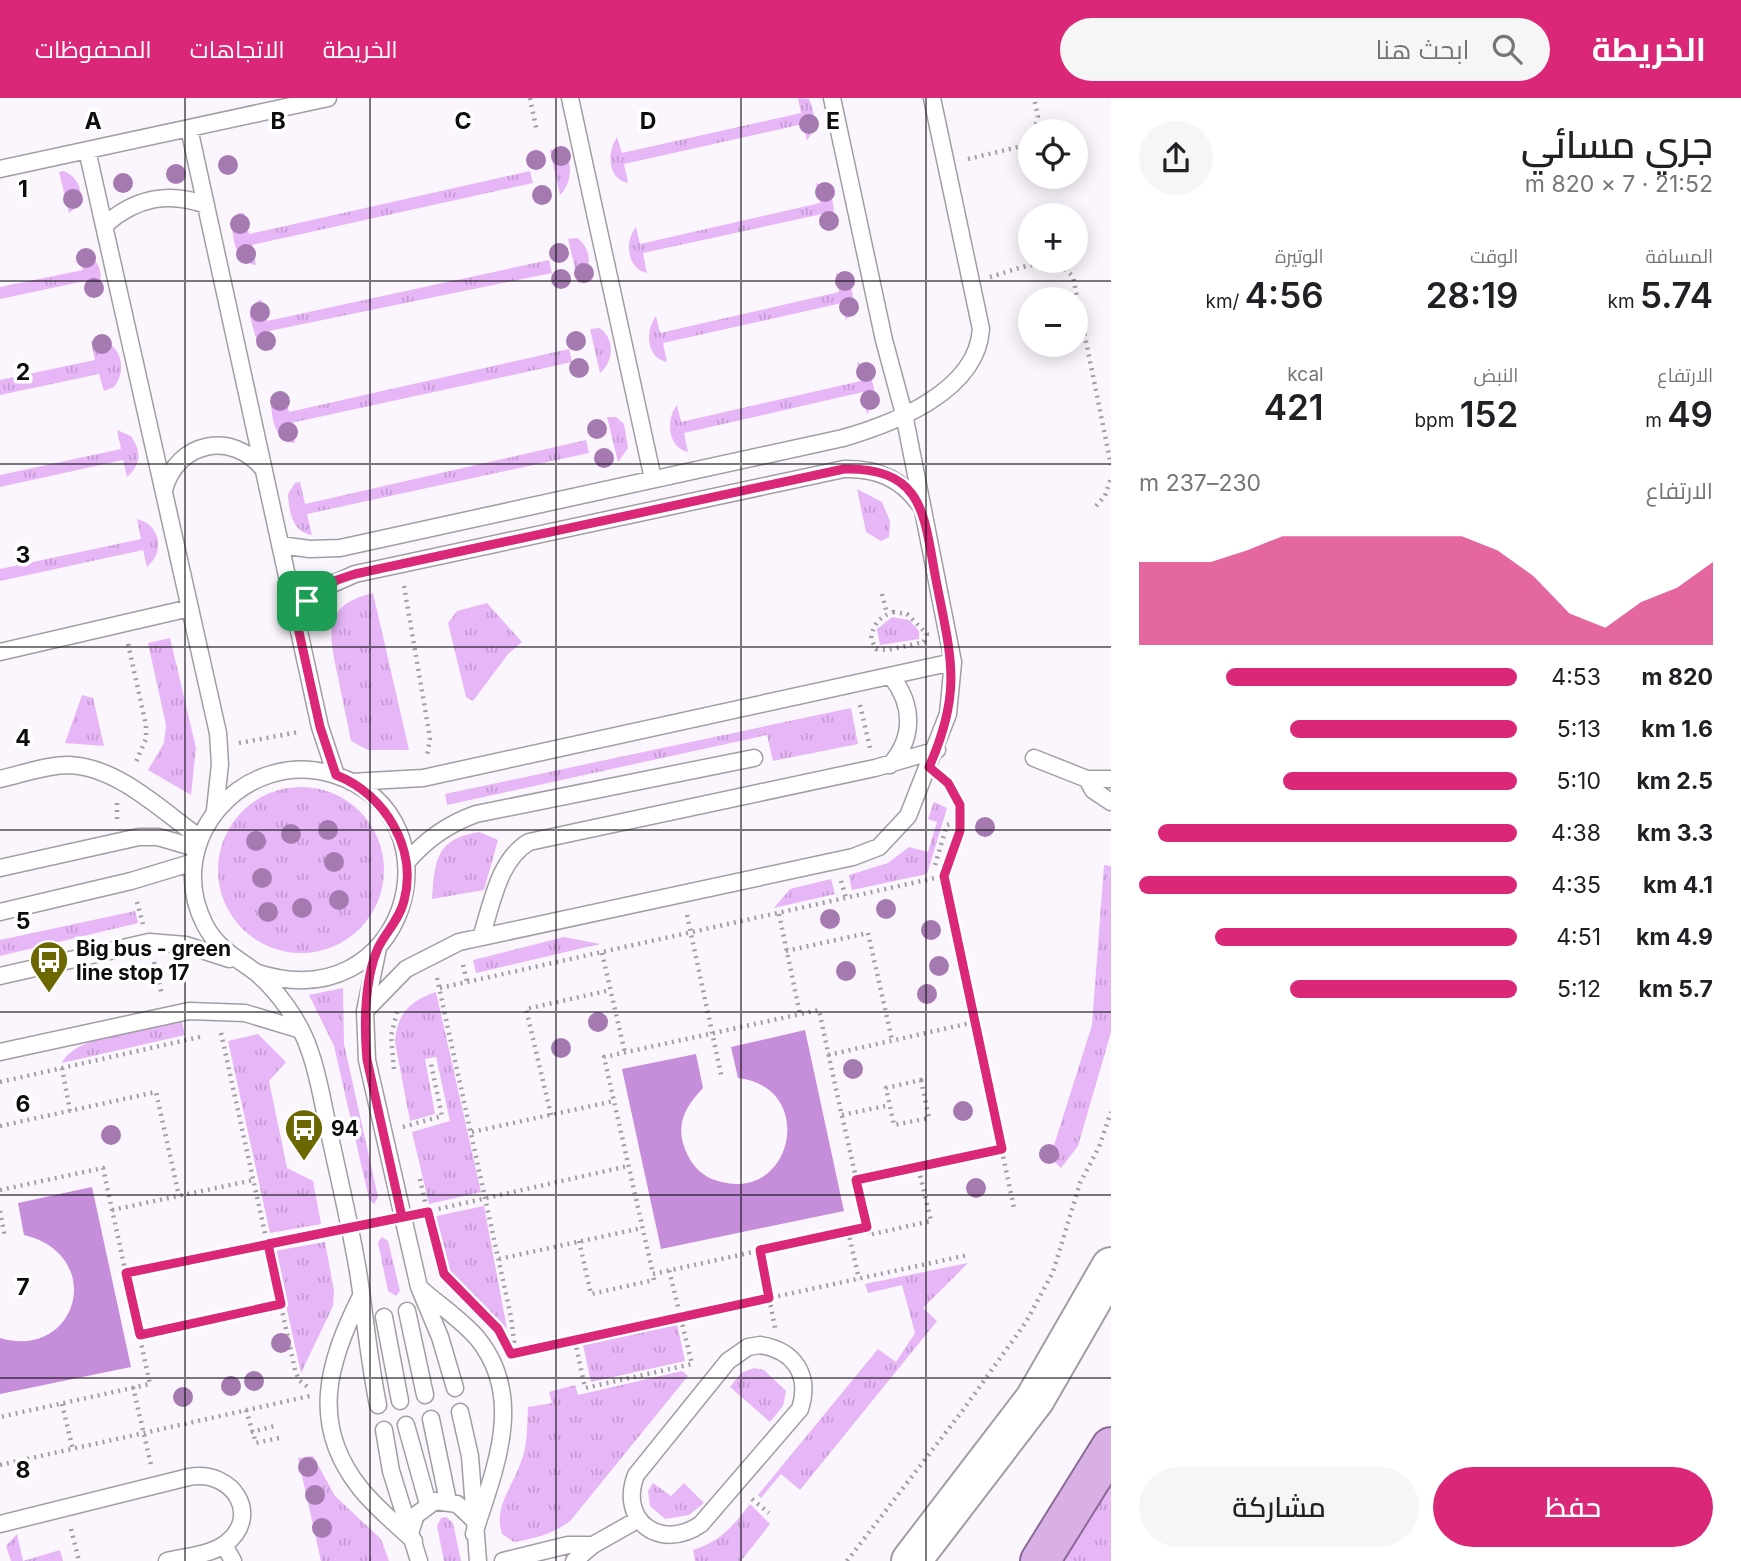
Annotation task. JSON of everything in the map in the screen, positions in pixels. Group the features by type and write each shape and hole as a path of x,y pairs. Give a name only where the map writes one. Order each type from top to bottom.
{"highway":[{"path":"1040,1561 1111,1447"}],"street":[{"path":"911,1561 1035,1399 1111,1267"}],"lane":[{"path":"0,169 327,98"},
{"path":"570,98 653,479"},
{"path":"365,1011 407,969 432,954 481,937 866,853 879,847 900,828 937,750 950,705 953,662 904,414 884,340 832,98"},
{"path":"280,545 310,549 340,548 843,438 904,414 951,387 962,377 977,354 981,330 932,98"},
{"path":"0,976 149,942 186,945 236,961 255,972 298,982 321,980 362,963 378,948 390,933 404,900 406,863 402,843 382,807 343,779 320,727 189,128"},
{"path":"88,150 146,401 163,494 220,747 215,810 197,849 193,884 197,906 206,927 236,961"},
{"path":"106,224 127,208 150,199 179,197 206,205"},
{"path":"163,494 176,465 188,453 204,446 232,446 257,461 265,472"},
{"path":"295,614 314,595 337,580 844,469 863,468 898,481 923,510"},
{"path":"0,652 190,608"},
{"path":"215,810 240,787 270,773 303,769 343,779 423,778 953,662"},
{"path":"883,766 903,747 909,726 907,704 891,676"},
{"path":"481,937 505,868 518,849 529,842 883,766 937,750"},
{"path":"406,863 428,839 455,822 475,814 754,758"},
{"path":"1034,758 1087,779 1111,779"},
{"path":"0,779 67,765 89,767 124,783 197,849"},
{"path":"1087,779 1093,790 1111,802"},
{"path":"0,868 139,837 158,837 197,849"},
{"path":"0,912 131,881 197,849"},
{"path":"378,948 365,1011 367,1060 419,1287 440,1337 455,1388"},
{"path":"255,972 301,1030 314,1068 350,1228 378,1405"},
{"path":"0,1052 189,1011 245,1013 301,1030"},
{"path":"361,1296 369,1310 384,1317 400,1315 416,1301 419,1287"},
{"path":"419,1287 476,1337 490,1356 505,1402 499,1456 473,1527"},
{"path":"361,1296 347,1323 331,1370 327,1395 329,1419 335,1442 351,1476 362,1491 412,1535"},
{"path":"407,1311 425,1395"},
{"path":"384,1317 400,1401"},
{"path":"760,1345 779,1350 794,1360 804,1383 804,1396 792,1419 701,1524 691,1531 681,1535 658,1533 639,1519 631,1498 636,1475 719,1371 737,1353 748,1347 760,1345"},
{"path":"460,1412 470,1456 473,1527 478,1561"},
{"path":"431,1419 448,1501"},
{"path":"406,1425 428,1504"},
{"path":"384,1430 391,1471 419,1561"},
{"path":"0,1524 203,1475 216,1477 229,1485 237,1495 241,1509 240,1523 234,1535 224,1545 167,1561"},
{"path":"412,1535 416,1515 428,1504 448,1501 466,1510 473,1527"},
{"path":"574,1561 593,1545 639,1519"},
{"path":"224,1545 233,1561"},
{"path":"503,1561 568,1545 593,1545"}],"path":[{"path":"530,98 537,132"},
{"path":"1034,98 1037,119"},
{"path":"946,163 1018,148"},
{"path":"972,281 1041,263 1051,262 1068,271 1076,285 1111,465"},
{"path":"1096,506 1105,496 1111,478"},
{"path":"400,565 430,738 423,778"},
{"path":"882,594 887,614"},
{"path":"887,614 907,614 925,630 926,638 922,643 888,650 876,649 871,639 874,627 887,614"},
{"path":"876,649 867,660 859,700 883,766"},
{"path":"220,747 320,727"},
{"path":"929,767 940,774 955,793 960,826 944,876 1014,1208"},
{"path":"935,865 947,825 953,823 960,826"},
{"path":"440,988 944,876"},
{"path":"779,914 800,1014"},
{"path":"786,951 868,933 892,1040"},
{"path":"691,934 722,1079"},
{"path":"602,953 625,1053"},
{"path":"453,963 462,961 467,982"},
{"path":"425,978 435,970 487,1198 513,1329 511,1354"},
{"path":"551,1115 527,1009 611,990"},
{"path":"397,1080 391,1036 398,1008"},
{"path":"579,1241 591,1294 654,1280 604,1057 800,1014 819,1010 868,1235 931,1221 918,1167"},
{"path":"828,1055 975,1022"},
{"path":"0,1082 232,1030"},
{"path":"221,1032 296,1374 305,1386 312,1389"},
{"path":"382,1132 442,1116 431,1064"},
{"path":"62,1068 70,1111"},
{"path":"921,1080 929,1118 894,1125 890,1105 886,1088 921,1080"},
{"path":"0,1126 156,1092 179,1196"},
{"path":"472,1132 614,1101"},
{"path":"842,1115 890,1105"},
{"path":"847,1561 963,1410 1026,1322 1053,1272 1080,1183 1099,1147 1111,1112"},
{"path":"404,1115 410,1138"},
{"path":"856,1180 1002,1149"},
{"path":"402,1217 628,1166"},
{"path":"0,1190 103,1168 150,1384 0,1417"},
{"path":"419,1175 441,1267 460,1291"},
{"path":"112,1210 254,1180"},
{"path":"0,1211 5,1237"},
{"path":"325,1219 330,1245"},
{"path":"653,1274 867,1227"},
{"path":"126,1273 350,1228"},
{"path":"499,1259 642,1228"},
{"path":"848,1231 859,1279"},
{"path":"760,1250 779,1350"},
{"path":"511,1354 968,1255"},
{"path":"575,1340 585,1388 692,1364 669,1270"},
{"path":"140,1335 281,1304"},
{"path":"507,1343 514,1363"},
{"path":"312,1405 313,1376"},
{"path":"133,1387 156,1485"},
{"path":"0,1465 300,1398"},
{"path":"62,1404 73,1450"},
{"path":"246,1410 256,1443 279,1438"},
{"path":"251,1432 275,1426"},
{"path":"65,1508 79,1561"}],"green space":[{"path":"798,98 809,99 813,110 814,126 807,140 803,124 624,164 628,183 613,171 611,157 617,137 622,153 801,113"},
{"path":"559,149 568,158 570,165 567,184 560,195 550,150"},
{"path":"64,171 79,185 80,191 78,203 69,213 59,172"},
{"path":"530,171 533,183 252,245 256,265 244,260 235,244 232,224 239,213 244,213 249,234"},
{"path":"816,183 828,189 832,199 833,215 826,230 822,214 643,253 647,273 635,266 632,260 629,247 636,227 640,244 820,203"},
{"path":"577,238 586,248 589,261 579,284 568,239"},
{"path":"79,251 93,258 100,271 99,285 89,298 85,281 0,299 0,287 83,270"},
{"path":"549,260 552,273 269,331 273,351 258,345 250,317 251,306 261,299 267,321"},
{"path":"836,273 848,278 852,289 853,305 846,320 842,303 663,343 667,362 651,350 650,329 656,316 660,333 839,292"},
{"path":"599,328 608,337 611,350 608,363 600,373 590,329"},
{"path":"98,340 112,346 120,358 121,373 114,387 104,391 99,374 0,395 0,380 95,360 91,341"},
{"path":"569,349 572,362 291,423 295,443 283,438 274,423 271,403 279,392 283,391 289,412"},
{"path":"857,362 869,368 875,393 867,415 863,392 684,433 688,452 676,445 670,433 671,418 677,405 681,422 861,381"},
{"path":"607,417 616,417 624,424 628,448 618,462"},
{"path":"117,430 131,436 137,447 137,462 127,477 123,460 0,487 0,475 121,449"},
{"path":"586,440 589,453 307,514 312,535 300,530 291,514 288,494 295,483 300,482 305,504"},
{"path":"857,489 882,502 890,521 889,537 881,541 866,532"},
{"path":"137,519 151,527 158,540 156,554 147,567 143,550 0,581 0,569 141,539"},
{"path":"373,593 409,750 368,750 351,741 331,635 337,614 344,605"},
{"path":"487,603 522,642 508,654 473,701 466,697 448,623 457,611"},
{"path":"892,617 909,620 919,631 919,639 880,645 877,629"},
{"path":"170,638 196,748 191,795 148,770 164,743 166,725 148,643"},
{"path":"82,695 93,698 104,746 65,743"},
{"path":"851,708 858,744 773,761 767,735 447,805 445,794"},
{"path":"301,787 333,794 347,801 359,812 370,824 377,838 384,870 377,902 370,916 359,928 347,939 333,946 301,953 269,946 255,939 243,928 232,916 225,902 218,870 225,838 232,824 243,812 255,801 269,794"},
{"path":"934,802 947,808 927,874 852,890 849,875 888,863 909,847 928,852 937,822 928,819"},
{"path":"479,832 498,840 484,890 432,899 434,873 440,854 454,840"},
{"path":"1104,865 1111,866 1111,1032 1078,1146 1061,1168 1050,1158 1092,1025"},
{"path":"831,879 835,894 774,908 790,889"},
{"path":"135,911 138,923 0,956 0,940"},
{"path":"564,937 600,944 476,973 473,960"},
{"path":"343,988 344,1044 378,1197 374,1204 369,1199 334,1046 309,995"},
{"path":"436,992 481,1192 429,1204 412,1132 450,1121 436,1057 425,1059 435,1114 410,1121 395,1042 399,1023 406,1010"},
{"path":"182,1022 185,1035 62,1063 82,1045 98,1039"},
{"path":"258,1034 286,1062 269,1081 287,1168 313,1181 321,1224 270,1233 228,1041"},
{"path":"484,1206 507,1329 447,1273 432,1217"},
{"path":"382,1237 388,1241 400,1291 396,1296 388,1291 378,1242"},
{"path":"325,1242 334,1291 333,1306 301,1373 274,1251"},
{"path":"968,1263 923,1308 937,1321 800,1490 781,1474 761,1498 758,1495 878,1349 896,1362 915,1333 902,1285 868,1293 865,1284"},
{"path":"677,1324 685,1361 591,1382 583,1345"},
{"path":"754,1368 764,1370 786,1391 783,1406 770,1422 730,1387 741,1373"},
{"path":"682,1371 688,1376 571,1520 551,1532 514,1542 502,1534 500,1515 523,1455 528,1407 552,1403 549,1392 575,1385 578,1395"},
{"path":"313,1456 335,1496 381,1539 389,1561 321,1561 298,1458"},
{"path":"653,1483 671,1496 684,1483 704,1503 689,1515 665,1519 650,1506 648,1491"},
{"path":"1111,1485 1111,1561 1059,1561"},
{"path":"750,1504 770,1524 741,1561 695,1561 693,1550 711,1543 725,1532"},
{"path":"446,1517 453,1523 461,1561 444,1561 437,1526 441,1518"},
{"path":"17,1534 23,1561 11,1561 6,1546"},
{"path":"60,1550 63,1561 23,1561"}],"shaded area":[{"path":"805,1030 844,1211 661,1249 622,1069 696,1054 703,1088 684,1116 681,1131 685,1149 690,1160 707,1177 744,1184 764,1176 778,1161 786,1142 787,1121 779,1101 763,1086 738,1078 731,1047"},
{"path":"92,1187 131,1367 0,1394 0,1338 27,1341 48,1334 64,1321 72,1303 73,1282 66,1263 50,1246 24,1235 18,1203"}],"place":[{"name":"Big bus - green line stop 17","path":"49,994"},
{"name":"94","path":"304,1162"}],"route":[{"path":"307,601 295,614 320,727 336,775 368,793 382,807 394,824 406,863 404,900 390,933 378,948 365,1011 367,1060 402,1217 268,1244 281,1304 140,1335 126,1273 268,1244 327,1232 402,1217 428,1212 438,1260 444,1274 488,1316 507,1343 511,1354 769,1298 760,1250 867,1227 856,1180 1002,1149 944,876 960,831 960,805 948,783 929,767 937,750 952,697 953,662 923,510 912,494 898,481 863,468 844,469 355,574 337,580 307,601"}]}
